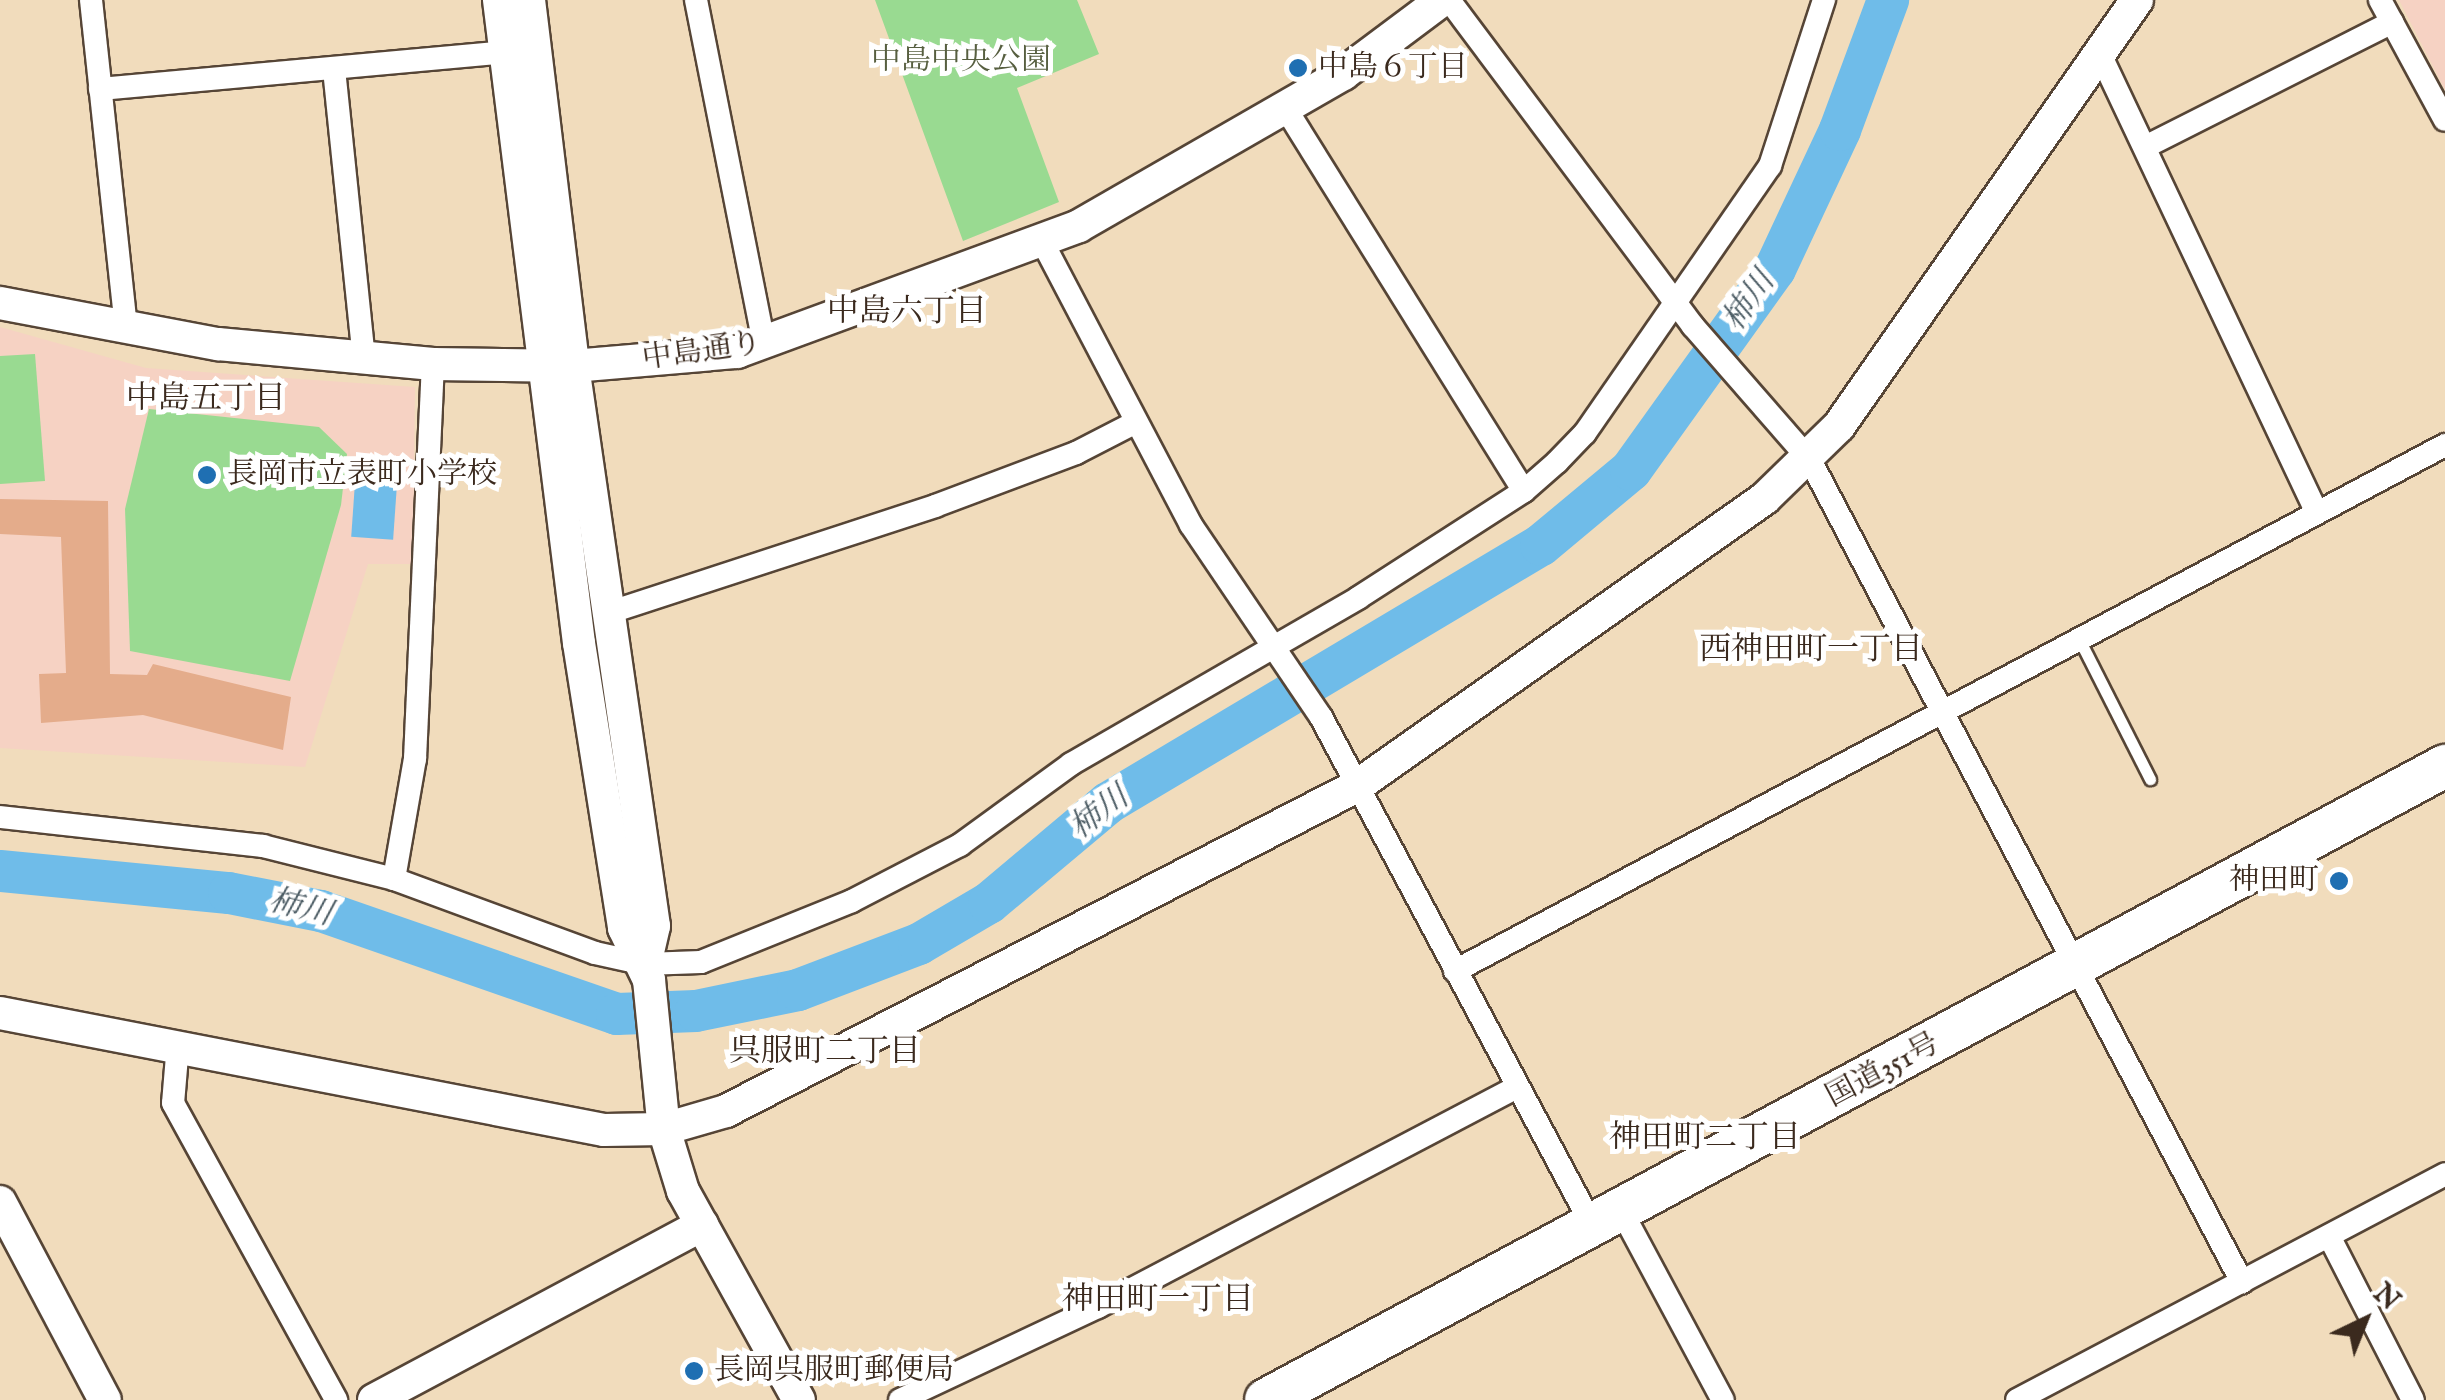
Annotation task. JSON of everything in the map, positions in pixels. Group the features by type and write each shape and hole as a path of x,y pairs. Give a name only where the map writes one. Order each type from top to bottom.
{"highway":[{"name":"国道351号","path":"1266,1400 2445,766"}],"street":[{"path":"92,0 126,330"},
{"path":"500,0 560,366 608,612 654,926 647,972 661,1072 664,1129 702,1225 800,1400"},
{"path":"529,0 579,643 624,928 647,972"},
{"path":"696,0 764,345"},
{"path":"1446,0 1693,326 1748,383 1810,460 1948,714 2242,1282"},
{"name":"中島通り","path":"0,303 126,330 364,360 433,364 560,366 764,345 1043,243 1286,109 1384,47 1446,0"},
{"path":"0,818 214,838 394,879 647,972 701,962 745,948 960,845 1071,764 1277,653 1524,491 1585,433 1677,302 1783,139 1824,0"},
{"path":"0,1013 178,1044 604,1130 664,1129 726,1111 1357,786 1810,460 2138,0"},
{"path":"2380,0 2445,120"},
{"path":"2145,147 2392,22"},
{"path":"100,89 507,52"},
{"path":"2100,54 2316,511"},
{"path":"334,69 364,360"},
{"path":"1286,109 1524,491"},
{"path":"1043,243 1134,423 1321,717 1516,1088 1607,1218 1724,1400"},
{"path":"394,879 415,759 433,364"},
{"path":"608,612 882,526 1076,453 1134,423"},
{"path":"1455,971 1948,714 2445,444"},
{"path":"178,1044 173,1103 336,1400"},
{"path":"900,1400 1098,1307 1516,1088"},
{"path":"2016,1400 2445,1174"},
{"path":"0,1202 105,1400"},
{"path":"374,1400 702,1225"},
{"path":"2329,1236 2413,1400"}],"lane":[{"path":"2080,641 2150,780"}],"shaded area":[{"path":"2399,0 2445,0 2445,90"},
{"name":"長岡市立表町小学校","path":"0,327 146,368 415,387 413,564 368,564 305,767 0,748"}],"green space":[{"name":"中島中央公園","path":"875,0 1077,0 1099,54 1017,88 1059,202 963,241"},
{"path":"35,354 45,481 0,484 0,356"},
{"path":"149,409 319,427 347,454 341,505 290,681 130,651 125,509"}],"water":[{"path":"357,454 399,457 393,540 351,537"}],"building":[{"path":"0,499 108,501 110,674 147,675 153,664 291,697 283,750 143,715 41,723 39,674 66,673 61,537 0,534"}],"waterway":[{"name":"柿川","path":"0,871 229,893 321,911 617,1014 696,1011 798,990 919,944 989,903 1108,803 1541,545 1631,470 1775,269 1840,130 1888,0"}],"place":[{"name":"中島６丁目","path":"1298,68"},
{"name":"長岡市立表町小学校","path":"207,475"},
{"name":"神田町","path":"2339,881"},
{"name":"長岡呉服町郵便局","path":"694,1371"}],"district":[{"name":"中島六丁目","path":"907,313"},
{"name":"中島五丁目","path":"206,400"},
{"name":"西神田町一丁目","path":"1811,651"},
{"name":"呉服町二丁目","path":"825,1053"},
{"name":"神田町二丁目","path":"1705,1139"},
{"name":"神田町一丁目","path":"1158,1301"}]}
